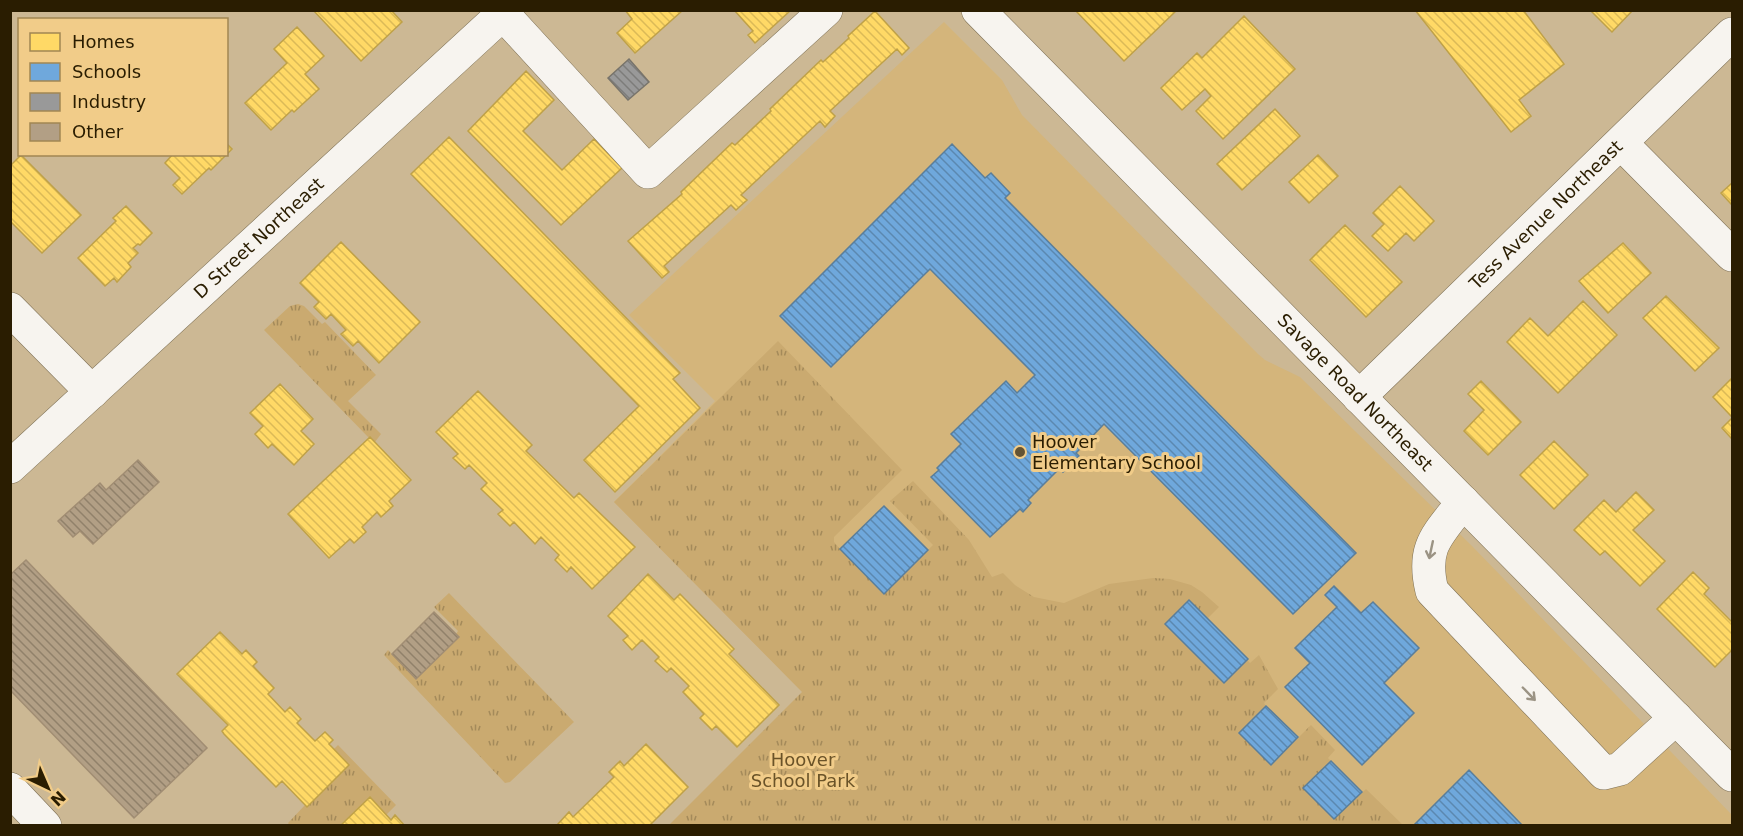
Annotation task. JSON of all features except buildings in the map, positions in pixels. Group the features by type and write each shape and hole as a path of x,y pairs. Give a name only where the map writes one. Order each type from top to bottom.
{"street":[{"path":"497,14 648,172 826,10"},
{"name":"Savage Road Northeast","path":"978,10 1732,776"},
{"name":"D Street Northeast","path":"10,467 497,14"},
{"name":"Tess Avenue Northeast","path":"1359,397 1732,34"},
{"path":"1621,143 1732,255"},
{"path":"10,309 92,392"},
{"path":"1463,502 1432,542 1428,572 1432,591 1604,773 1620,769 1676,718"},
{"path":"10,789 45,825"}],"shaded area":[{"name":"Hoover Elementary School","path":"944,22 1002,80 1022,115 1258,354 1265,360 1300,377 1472,546 1732,815 1732,825 935,825 614,502 715,401 629,315"}],"green space":[{"path":"298,304 304,306 322,324 325,322 376,375 348,401 381,434 375,442 264,330 290,306"},
{"name":"Hoover School Park","path":"778,341 902,470 834,537 834,542 840,549 884,593 933,545 890,501 913,481 969,540 992,577 1003,573 1015,585 1034,597 1064,603 1109,584 1153,578 1170,579 1191,585 1219,607 1208,618 1189,600 1250,663 1259,655 1278,689 1264,703 1266,706 1239,733 1271,765 1311,725 1335,750 1328,758 1331,761 1304,789 1334,819 1366,789 1403,825 669,825 802,692 614,502"},
{"path":"449,593 574,722 510,782 505,783 384,655 388,650 416,679 458,638 456,634 458,631 434,607"},
{"path":"338,745 396,805 386,815 370,798 340,825 290,826 288,823 305,805 307,807 349,765 334,749"}],"place":[{"name":"Hoover Elementary School","path":"1020,452"}]}
